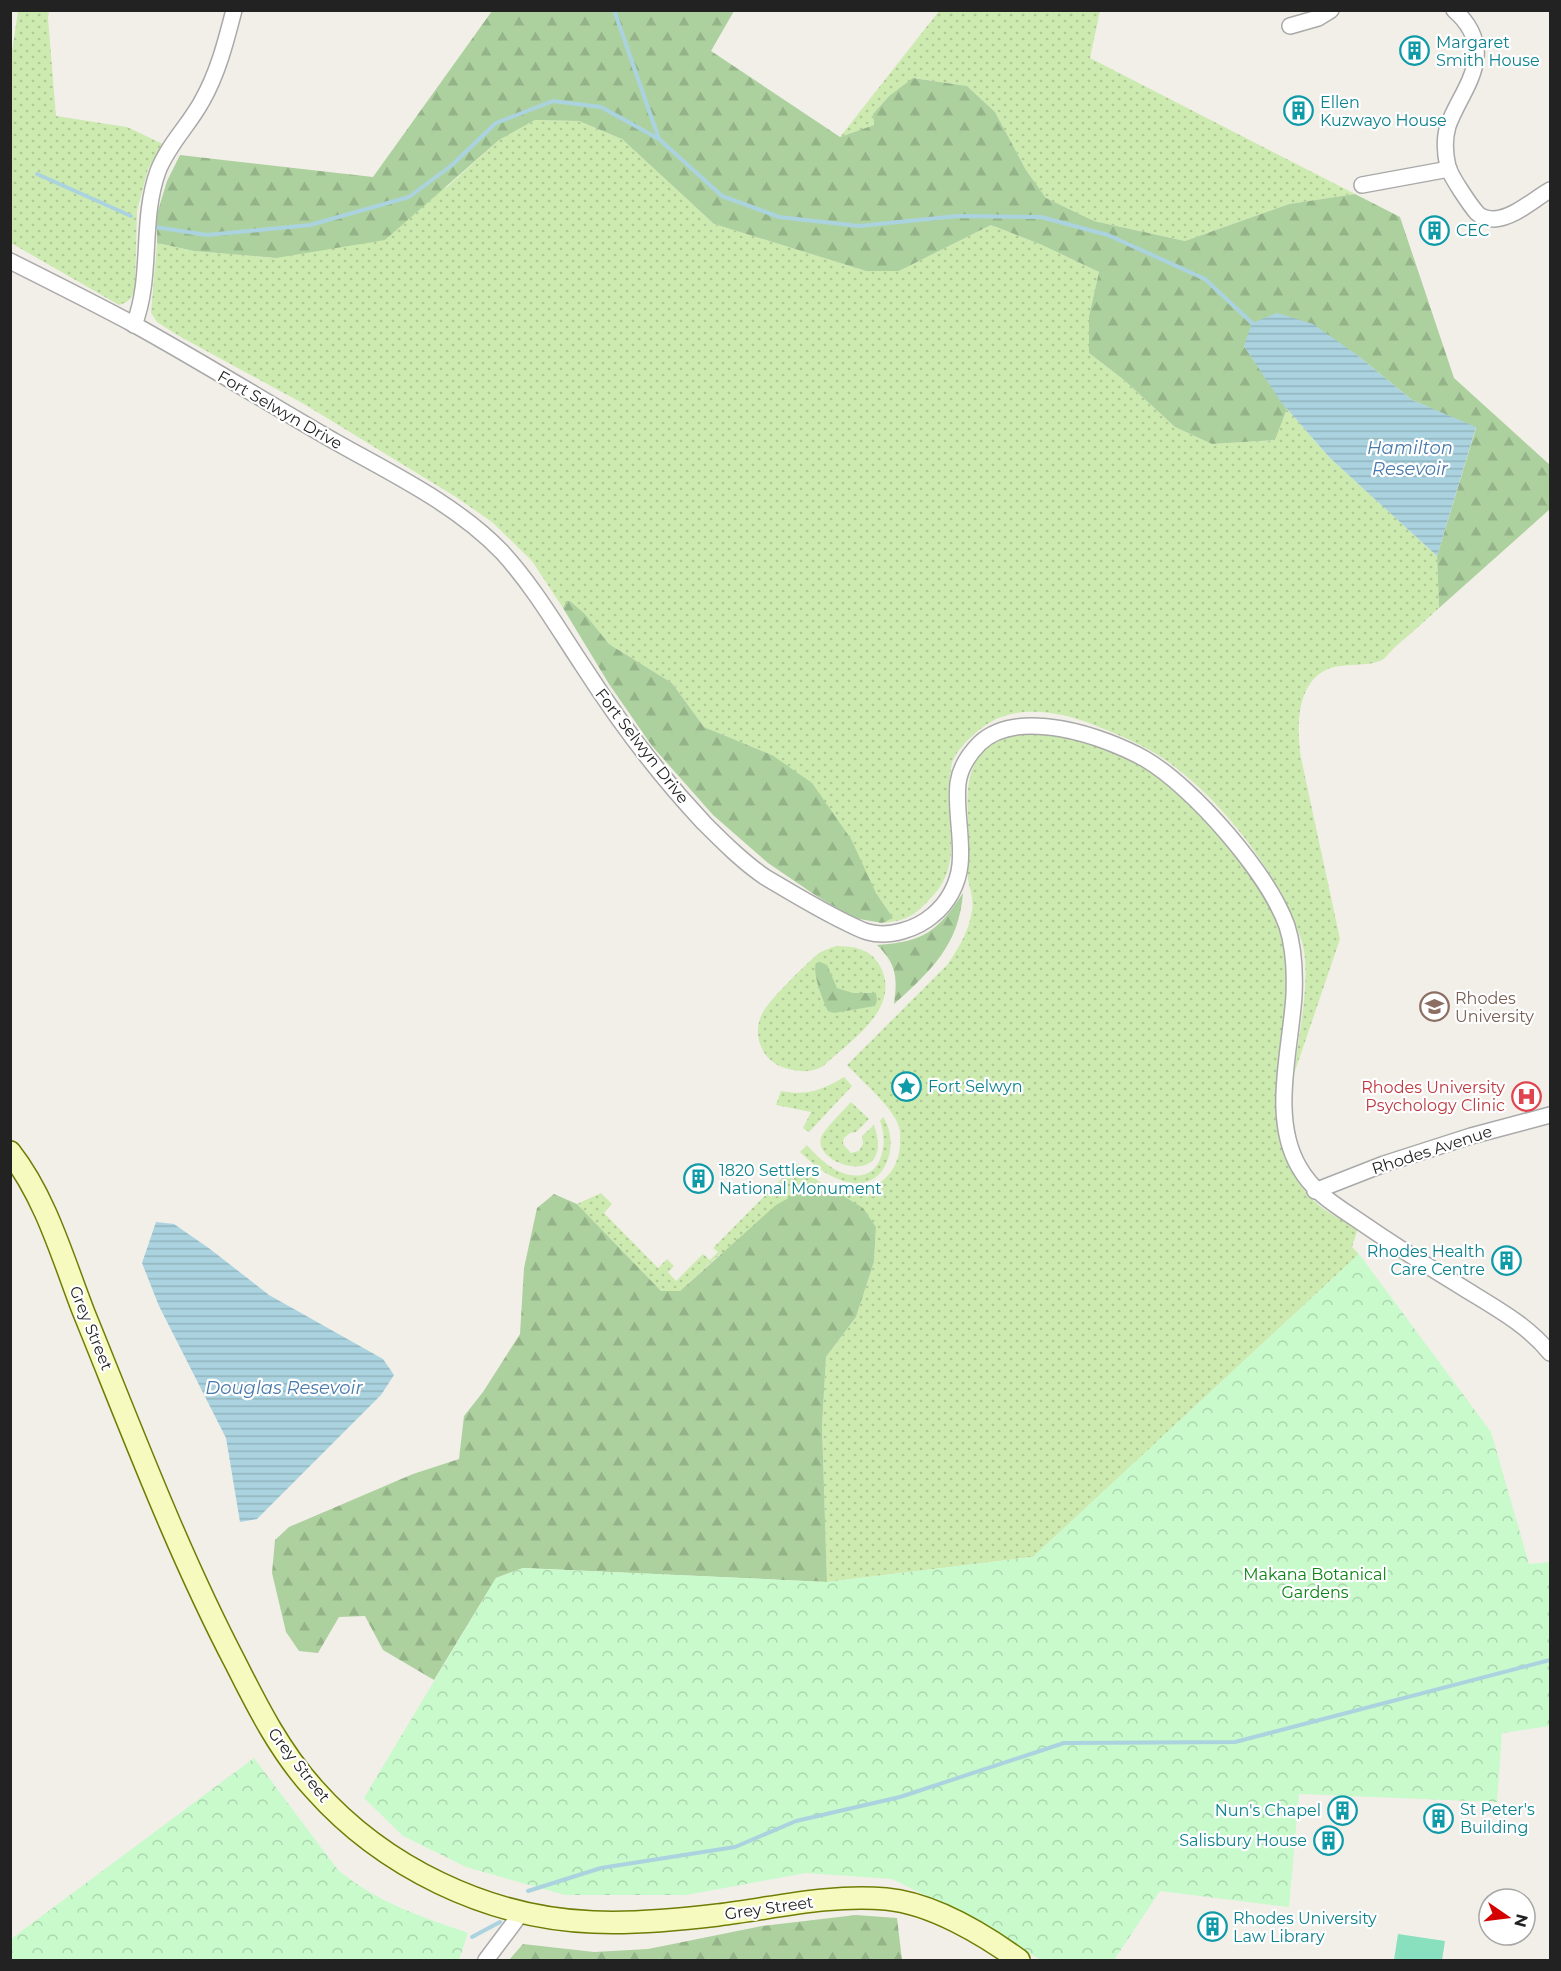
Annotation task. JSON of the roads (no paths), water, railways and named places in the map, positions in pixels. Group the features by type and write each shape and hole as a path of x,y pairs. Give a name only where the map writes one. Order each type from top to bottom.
{"main road":[{"name":"Grey Street","path":"10,1152 20,1164 43,1210 140,1451 210,1614 268,1726 312,1788 351,1827 395,1859 468,1896 522,1912 591,1922 639,1922 719,1915 799,1902 887,1899 918,1906 944,1917 979,1934 1019,1960"}],"street":[{"path":"135,325 142,298 150,202 159,169 212,82 234,10"},
{"path":"1290,26 1318,18 1331,10"},
{"path":"1454,10 1469,27 1476,42 1476,57 1473,74 1448,127 1445,147 1449,169 1478,215 1487,219 1496,219 1514,212 1551,190"},
{"path":"1362,185 1449,169"},
{"name":"Fort Selwyn Drive","path":"10,261 135,325 427,495 486,537 522,575 538,596 614,714 672,789 718,837 758,872 830,915 869,933 888,934 922,924 937,913 945,903 954,888 960,868 958,781 964,764 974,749 989,736 1012,727 1031,726 1080,733 1139,755 1159,768 1187,792 1218,824 1251,864 1277,904 1287,926 1294,958 1294,995 1284,1074 1286,1124 1289,1143 1296,1163 1315,1191"},
{"name":"Rhodes Avenue","path":"1315,1191 1384,1164 1460,1139 1551,1115"},
{"path":"1315,1191 1418,1260 1515,1320 1540,1340 1551,1353"},
{"path":"486,1960 522,1912"}],"water":[{"name":"Hamilton Resevoir","path":"1277,313 1313,324 1357,355 1412,400 1476,427 1437,556 1330,458 1281,402 1244,346 1252,323"},
{"name":"Douglas Resevoir","path":"156,1222 174,1224 269,1295 383,1359 394,1375 381,1395 257,1519 240,1522 226,1438 159,1306 142,1263"}],"waterway":[{"path":"614,10 659,139"},
{"path":"155,227 207,235 310,225 409,197 452,165 496,123 553,101 601,107 659,139 722,196 779,217 859,226 958,216 1041,217 1108,235 1205,279 1252,323"},
{"path":"37,174 131,216"},
{"path":"528,1891 601,1868 735,1847 796,1821 900,1797 1064,1743 1235,1742 1550,1660"},
{"path":"472,1937 500,1922"}],"place":[{"name":"Margaret Smith House","path":"1415,51"},
{"name":"Ellen Kuzwayo House","path":"1299,111"},
{"name":"CEC","path":"1435,230"},
{"name":"Rhodes University","path":"1434,1007"},
{"name":"Fort Selwyn","path":"907,1086"},
{"name":"Rhodes University Psychology Clinic","path":"1526,1096"},
{"name":"1820 Settlers National Monument","path":"698,1179"},
{"name":"Rhodes Health Care Centre","path":"1506,1260"},
{"name":"Nun's Chapel","path":"1342,1810"},
{"name":"St Peter's Building","path":"1439,1818"},
{"name":"Salisbury House","path":"1328,1840"},
{"name":"Rhodes University Law Library","path":"1212,1927"}],"park label":[{"name":"Makana Botanical Gardens","path":"1315,1583"}]}
